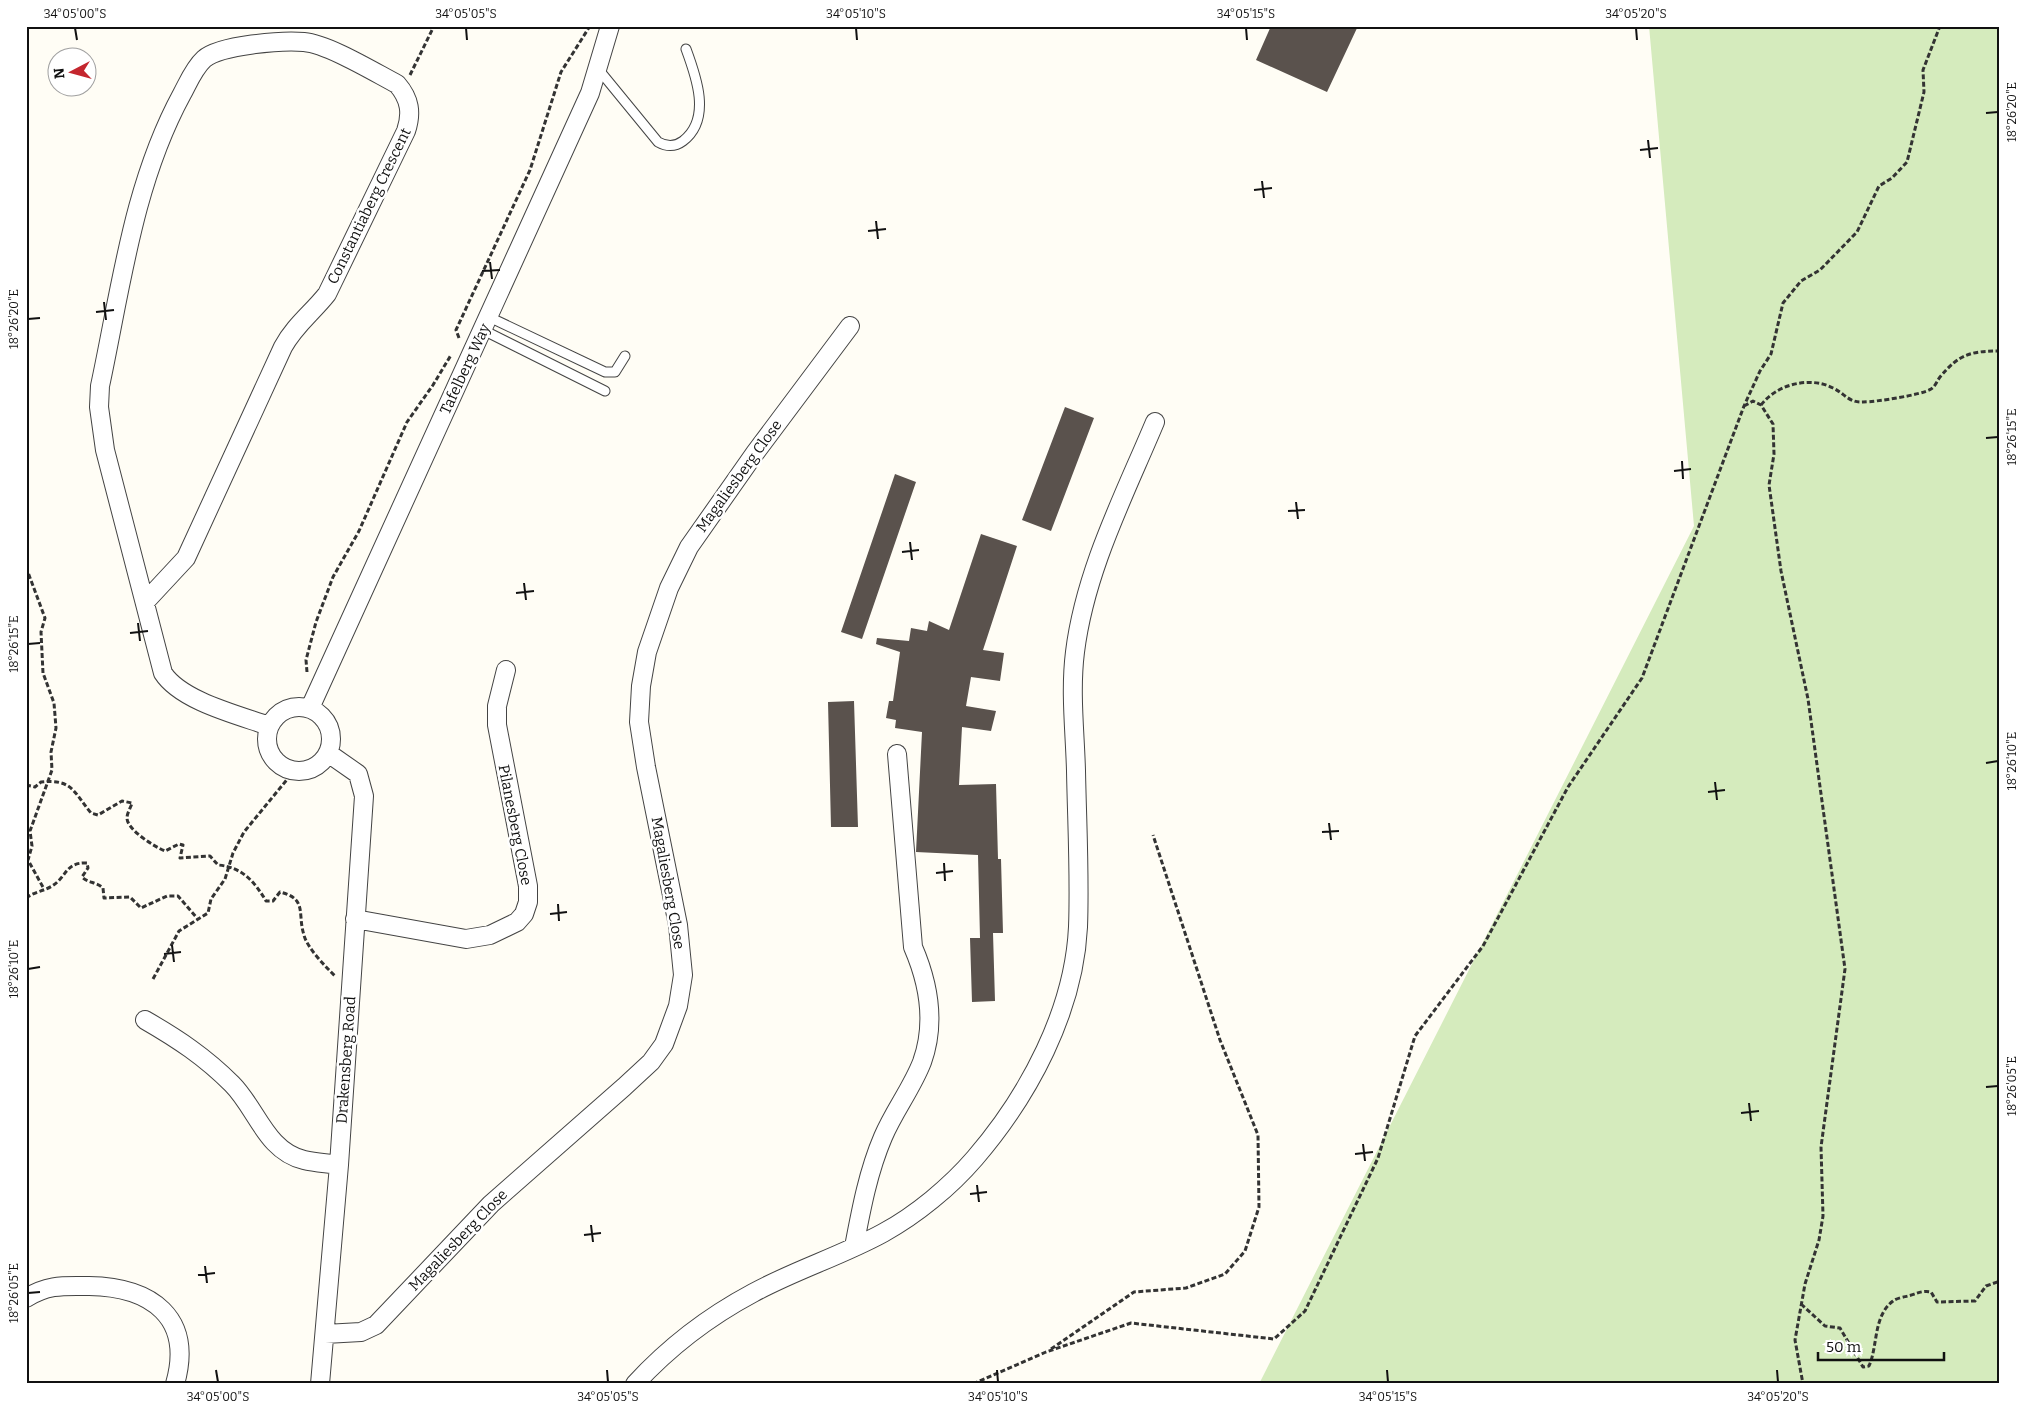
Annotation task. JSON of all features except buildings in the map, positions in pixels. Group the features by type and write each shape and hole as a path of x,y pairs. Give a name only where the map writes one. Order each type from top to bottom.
{"street":[{"name":"Tafelberg Way","path":"310,708 486,323 600,66 610,26"},
{"path":"269,726 196,699 169,682 161,664 105,450 98,407 100,386 140,196 173,110 190,78 205,58 237,48 286,42 305,42 321,46 397,84 404,92"},
{"name":"Constantiaberg Crescent","path":"146,601 186,558 283,347 293,330 316,308 327,294 406,132 411,116 404,92"},
{"name":"Magaliesberg Close","path":"325,1334 361,1332 376,1325 490,1204 652,1062 664,1044 676,1016 683,975 678,925 646,767 639,722 641,686 647,652 669,588 689,547 755,453 850,326"},
{"path":"635,1384 693,1329 754,1293 885,1232 928,1202 975,1159 1025,1090 1042,1058 1058,1017 1069,979 1078,929 1076,767 1072,723 1074,655 1081,611 1090,581 1155,422"},
{"name":"Pilanesberg Close","path":"355,919 466,939 490,935 506,929 517,922 524,914 528,902 528,886 497,725 497,706 506,670"},
{"path":"290,707 310,708 319,714 328,726 331,742 328,752 315,767 306,771 294,771 277,764 267,746 269,726 281,711 290,707"},
{"name":"Drakensberg Road","path":"320,1384 339,1165 363,826 363,787 358,774 328,752"},
{"path":"854,1248 862,1203 883,1138 922,1062 930,1028 929,999 922,969 913,947 897,754"},
{"path":"145,1020 190,1046 233,1085 266,1132 282,1150 303,1160 339,1165"},
{"path":"26,1298 42,1289 59,1286 124,1289 146,1297 165,1313 177,1334 180,1360 175,1384"}],"lane":[{"path":"600,66 658,142 671,146 678,145 693,132 700,106 695,74 686,49"},
{"path":"486,323 605,372 615,372 625,356"},
{"path":"486,323 605,391"}],"path":[{"path":"404,92 408,78 434,26"},
{"path":"318,690 308,679 306,660 316,622 333,577 359,531 407,422 433,385 460,339 456,330 530,170 561,72 590,26"},
{"path":"973,1384 1046,1352 1131,1323 1274,1339 1305,1311 1378,1158 1415,1036 1484,946 1568,787 1642,678 1744,406 1760,371 1771,354 1783,303 1801,281 1820,270 1857,232 1879,186 1892,178 1907,162 1924,92 1924,70 1940,26"},
{"path":"1761,405 1770,394 1793,385 1813,381 1834,388 1846,399 1862,402 1918,394 1932,389 1940,377 1970,353 2000,351"},
{"path":"1744,406 1753,401 1761,405 1773,424 1774,454 1769,485 1781,571 1808,699 1845,969 1821,1147 1823,1216 1795,1340 1803,1384"},
{"path":"26,568 45,618 41,632 43,673 54,703 56,728 51,752 52,770 30,831 32,846 28,860 44,889"},
{"path":"153,979 179,931 197,918 208,913 211,899 225,879 233,853 244,832 294,771"},
{"path":"26,785 35,787 41,782 61,781 76,792 91,813 98,815 122,801 132,803 127,818 129,824 151,845 165,851 179,844 183,845 180,858 210,856 218,865 229,866 245,874 258,886 266,901 273,901 280,892 292,895 300,904 304,937 337,979"},
{"path":"1046,1352 1134,1292 1186,1288 1225,1274 1245,1251 1259,1206 1258,1135 1220,1040 1153,835"},
{"path":"26,898 52,886 67,870 77,863 87,863 88,868 82,877 85,880 99,884 103,888 104,898 130,897 141,908 167,896 178,896 197,918"},
{"path":"1802,1304 1825,1326 1840,1328 1863,1367 1869,1366 1875,1352 1876,1334 1881,1317 1893,1300 1924,1291 1931,1292 1937,1302 1975,1301 1986,1286 2000,1281"}],"green space":[{"path":"1649,26 2000,26 2000,1384 1259,1384 1694,526"}]}
